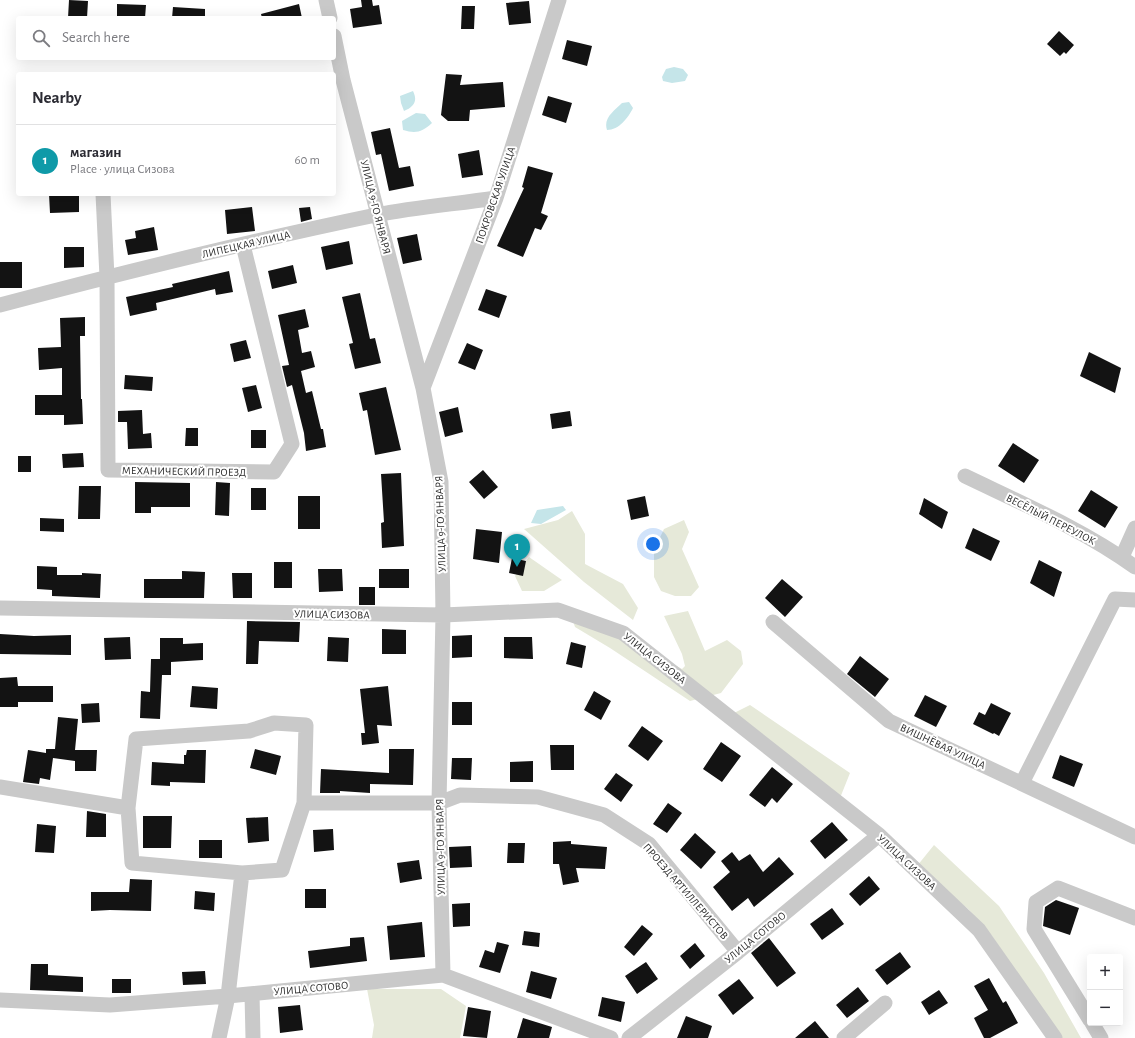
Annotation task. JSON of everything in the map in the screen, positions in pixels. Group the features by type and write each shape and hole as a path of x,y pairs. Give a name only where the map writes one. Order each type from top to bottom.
{"street":[{"path":"326,0 330,16"},
{"name":"ПОКРОВСКАЯ УЛИЦА","path":"423,388 496,198 559,0"},
{"name":"УЛИЦА 9-ГО ЯНВАРЯ","path":"336,46 343,80 423,388 441,482 443,615 439,803 442,975"},
{"name":"МЕХАНИЧЕСКИЙ ПРОЕЗД","path":"103,196 107,277 108,470 274,472 292,444 243,245"},
{"name":"ЛИПЕЦКАЯ УЛИЦА","path":"0,306 107,277 378,215 496,198"},
{"name":"ВЕСЁЛЫЙ ПЕРЕУЛОК","path":"965,476 1070,528 1135,567"},
{"path":"1122,558 1135,528"},
{"path":"1022,783 1115,599 1135,600"},
{"name":"УЛИЦА СИЗОВА","path":"0,608 443,615 558,610 623,633 879,834 979,930 1053,1035"},
{"name":"ВИШНЁВАЯ УЛИЦА","path":"773,622 889,721 1135,837"},
{"path":"274,723 306,725 304,803 282,870 242,873 132,863 128,808 136,739 249,732 274,723"},
{"path":"0,787 128,808"},
{"name":"ПРОЕЗД АРТИЛЛЕРИСТОВ","path":"304,803 439,803 460,795 538,797 604,815 649,844 738,952"},
{"name":"УЛИЦА СОТОВО","path":"628,1038 738,952 879,834"},
{"path":"219,1038 228,996 242,873"},
{"path":"1087,1015 1034,929 1036,902 1058,888 1135,918"},
{"name":"УЛИЦА СОТОВО","path":"0,1000 110,1005 252,994 442,975 611,1038"},
{"path":"252,994 253,1038"},
{"path":"844,1038 885,1003"},
{"path":"1094,1026 1101,1038"}],"green space":[{"path":"572,511 585,534 585,564 623,584 638,608 633,620 584,582 524,529 558,520"},
{"path":"684,520 689,532 682,549 699,587 691,596 675,596 661,591 654,577 654,550 664,529"},
{"path":"529,557 562,580 544,591 522,591 515,576"},
{"path":"688,611 705,651 727,640 741,651 743,664 721,693 690,701 610,648 575,627 573,621 616,631 682,669 685,666 682,654 664,616"},
{"path":"750,705 850,773 840,798 732,714"},
{"path":"934,845 999,906 1044,973 1081,1038 1061,1038 992,936 968,909 917,866"},
{"path":"367,989 441,989 466,1006 460,1038 372,1038 374,1025"}],"water":[{"path":"674,67 683,69 688,75 685,81 672,83 663,81 662,77 666,69"},
{"path":"413,91 415,101 413,106 404,111 400,96"},
{"path":"629,102 633,108 629,116 619,126 607,130 606,126 610,115 622,103"},
{"path":"416,113 425,114 432,123 415,132 403,130 402,121"},
{"path":"563,506 566,510 541,524 531,523 537,510"}],"building":[{"path":"69,0 88,1 87,16 68,16"},
{"path":"361,0 372,0 373,6 379,5 382,24 353,28 350,9 362,7"},
{"path":"529,1 531,23 509,25 506,3"},
{"path":"117,4 146,5 145,16 117,16"},
{"path":"299,4 302,16 262,16 261,14"},
{"path":"462,6 475,6 474,29 461,29"},
{"path":"173,7 205,9 205,16 172,16"},
{"path":"1059,31 1074,45 1066,54 1064,52 1060,56 1047,44"},
{"path":"567,40 592,46 587,66 562,59"},
{"path":"446,74 462,75 460,85 503,82 505,107 470,110 469,121 448,121 441,115"},
{"path":"548,96 572,103 566,123 542,115"},
{"path":"390,128 399,168 410,166 414,186 389,191 381,154 376,155 371,132"},
{"path":"479,150 483,175 462,178 458,154"},
{"path":"528,166 553,173 541,213 548,216 541,230 535,228 523,257 497,246 524,188 522,187"},
{"path":"49,196 79,196 79,212 50,213"},
{"path":"252,207 255,231 227,234 225,210"},
{"path":"310,207 312,219 301,222 299,208"},
{"path":"154,227 158,250 128,255 125,240 136,238 135,231"},
{"path":"417,234 422,260 403,264 397,238"},
{"path":"349,241 353,264 326,270 321,247"},
{"path":"64,247 84,247 84,267 64,268"},
{"path":"0,262 22,262 22,288 0,288"},
{"path":"293,265 297,283 272,289 268,271"},
{"path":"229,271 233,292 216,295 215,289 156,303 157,310 130,316 126,297 173,287 172,284"},
{"path":"486,289 507,296 499,318 478,310"},
{"path":"360,293 370,339 375,338 381,363 355,369 349,344 353,343 342,297"},
{"path":"305,309 309,327 298,330 302,353 311,351 315,367 301,371 306,393 312,391 321,429 323,429 326,447 306,451 304,433 292,385 287,387 282,366 289,365 278,315"},
{"path":"85,317 85,336 80,336 83,424 64,425 64,415 35,415 35,395 62,395 62,368 39,370 38,348 61,347 60,318"},
{"path":"246,340 251,358 234,362 230,344"},
{"path":"467,343 483,350 475,370 458,363"},
{"path":"1089,352 1121,368 1115,393 1080,376"},
{"path":"125,375 153,377 152,391 124,389"},
{"path":"256,385 262,408 248,412 242,388"},
{"path":"386,387 401,450 375,455 367,410 363,411 359,393"},
{"path":"458,407 463,432 445,437 439,412"},
{"path":"142,410 143,434 151,433 152,448 128,449 127,422 118,422 118,411"},
{"path":"570,411 572,426 552,429 550,414"},
{"path":"186,428 198,428 198,446 185,446"},
{"path":"251,430 266,430 266,448 251,448"},
{"path":"1013,443 1039,460 1024,483 998,466"},
{"path":"83,453 84,467 63,468 62,454"},
{"path":"18,456 31,456 31,472 18,472"},
{"path":"483,470 498,487 484,499 469,482"},
{"path":"401,473 404,546 382,548 381,523 384,522 381,474"},
{"path":"135,482 190,483 190,507 151,507 151,513 135,513"},
{"path":"216,482 230,483 229,516 215,515"},
{"path":"79,486 101,486 100,519 78,519"},
{"path":"251,488 266,488 266,510 251,510"},
{"path":"1091,490 1118,507 1105,528 1078,511"},
{"path":"298,496 320,496 320,529 298,529"},
{"path":"645,496 649,516 631,520 627,500"},
{"path":"924,498 948,512 942,529 919,514"},
{"path":"40,518 64,519 64,532 40,531"},
{"path":"973,528 1000,541 991,561 965,548"},
{"path":"476,529 502,532 499,563 473,559"},
{"path":"512,558 526,561 523,576 509,573"},
{"path":"1039,560 1062,572 1054,597 1030,583"},
{"path":"274,562 292,562 292,588 274,588"},
{"path":"37,566 57,567 57,575 82,575 82,573 101,574 100,598 52,596 52,590 37,589"},
{"path":"318,569 342,569 343,591 319,592"},
{"path":"379,569 409,569 409,588 379,588"},
{"path":"182,571 205,572 204,598 144,598 144,579 182,579"},
{"path":"232,573 252,573 252,598 233,598"},
{"path":"782,579 803,597 785,617 765,598"},
{"path":"359,587 375,587 375,605 359,605"},
{"path":"247,621 300,622 299,642 259,641 258,664 246,664"},
{"path":"382,629 406,630 406,654 382,654"},
{"path":"0,634 34,636 71,635 71,655 0,654"},
{"path":"472,635 472,657 452,658 452,636"},
{"path":"130,637 131,659 105,660 104,638"},
{"path":"328,637 349,638 348,662 327,661"},
{"path":"504,637 532,637 533,659 504,658"},
{"path":"160,638 183,638 183,644 203,643 203,660 171,662 171,675 162,675 160,719 140,718 141,691 150,692 151,659 160,659"},
{"path":"571,642 586,646 582,668 566,664"},
{"path":"860,656 889,679 875,697 847,674"},
{"path":"17,677 18,686 53,686 53,702 18,702 18,707 0,707 0,678"},
{"path":"192,686 218,688 217,709 190,707"},
{"path":"388,686 392,726 377,725 379,743 362,745 361,733 365,733 360,689"},
{"path":"594,691 611,701 601,720 584,710"},
{"path":"925,695 947,706 936,727 914,716"},
{"path":"452,702 472,702 472,725 452,725"},
{"path":"99,703 100,722 82,723 81,704"},
{"path":"991,703 1011,713 999,736 973,724 979,712 985,715"},
{"path":"58,717 78,719 75,750 97,750 96,771 75,771 75,761 53,758 50,780 40,778 39,784 23,782 28,750 46,753 46,749 55,749"},
{"path":"642,726 663,741 648,761 628,746"},
{"path":"721,742 741,756 722,782 703,769"},
{"path":"550,745 574,745 574,770 551,770"},
{"path":"255,749 281,756 276,775 250,768"},
{"path":"389,749 414,749 413,785 370,784 370,793 340,791 340,793 320,793 321,769 389,773"},
{"path":"187,750 206,750 205,783 170,782 170,786 151,785 152,762 184,764 184,755 186,755"},
{"path":"1060,755 1083,764 1074,787 1052,778"},
{"path":"452,758 472,758 471,780 451,779"},
{"path":"533,761 533,782 510,782 510,762"},
{"path":"772,767 793,784 777,803 772,798 765,807 749,795"},
{"path":"616,773 633,785 621,802 604,789"},
{"path":"668,803 682,813 667,833 653,824"},
{"path":"87,811 106,814 106,837 86,837"},
{"path":"143,816 172,816 171,848 143,848"},
{"path":"268,817 269,841 248,843 246,818"},
{"path":"832,822 848,840 825,859 810,841"},
{"path":"37,824 56,826 54,853 35,852"},
{"path":"333,829 334,850 314,852 313,830"},
{"path":"695,833 716,852 701,869 680,850"},
{"path":"199,840 222,840 222,858 199,858"},
{"path":"571,841 571,844 607,847 605,869 576,868 579,882 563,885 559,864 553,864 553,842"},
{"path":"508,843 525,843 524,863 507,863"},
{"path":"471,846 472,867 450,868 449,847"},
{"path":"732,852 739,861 750,854 763,872 779,857 794,874 754,907 748,898 732,911 713,887 730,872 721,861"},
{"path":"419,860 422,879 400,883 397,863"},
{"path":"869,876 880,889 860,906 849,894"},
{"path":"130,879 152,880 151,911 91,911 91,892 129,892"},
{"path":"305,889 326,889 326,908 305,908"},
{"path":"195,891 215,893 214,911 194,909"},
{"path":"1056,900 1079,908 1070,935 1043,926 1045,907"},
{"path":"470,903 470,926 453,927 452,904"},
{"path":"832,908 844,924 822,940 810,924"},
{"path":"422,922 425,957 390,960 387,926"},
{"path":"642,925 653,934 634,956 624,947"},
{"path":"524,931 540,933 539,947 522,945"},
{"path":"364,937 367,961 310,968 308,951 350,946 350,938"},
{"path":"769,938 796,973 777,987 751,953"},
{"path":"497,942 509,945 500,973 479,967 485,950 494,953"},
{"path":"695,943 705,956 690,969 680,956"},
{"path":"900,952 911,967 887,985 875,970"},
{"path":"646,962 658,979 637,994 625,976"},
{"path":"31,964 48,964 48,975 83,977 83,992 30,990"},
{"path":"205,971 206,984 183,985 182,972"},
{"path":"531,971 557,978 551,999 526,992"},
{"path":"989,978 1003,1003 1006,1001 1018,1023 990,1038 984,1038 974,1018 988,1010 974,986"},
{"path":"112,979 131,979 131,993 112,993"},
{"path":"739,979 754,998 733,1015 718,995"},
{"path":"858,987 869,1001 847,1018 836,1005"},
{"path":"939,990 948,1003 929,1015 921,1002"},
{"path":"602,997 625,1002 621,1022 598,1016"},
{"path":"300,1005 303,1030 280,1033 278,1007"},
{"path":"468,1007 491,1011 487,1038 463,1036"},
{"path":"686,1016 712,1026 708,1038 677,1038"},
{"path":"523,1018 552,1027 549,1038 517,1038"},
{"path":"815,1021 829,1038 795,1038"}],"place":[{"name":"магазин","path":"517,567"}]}
